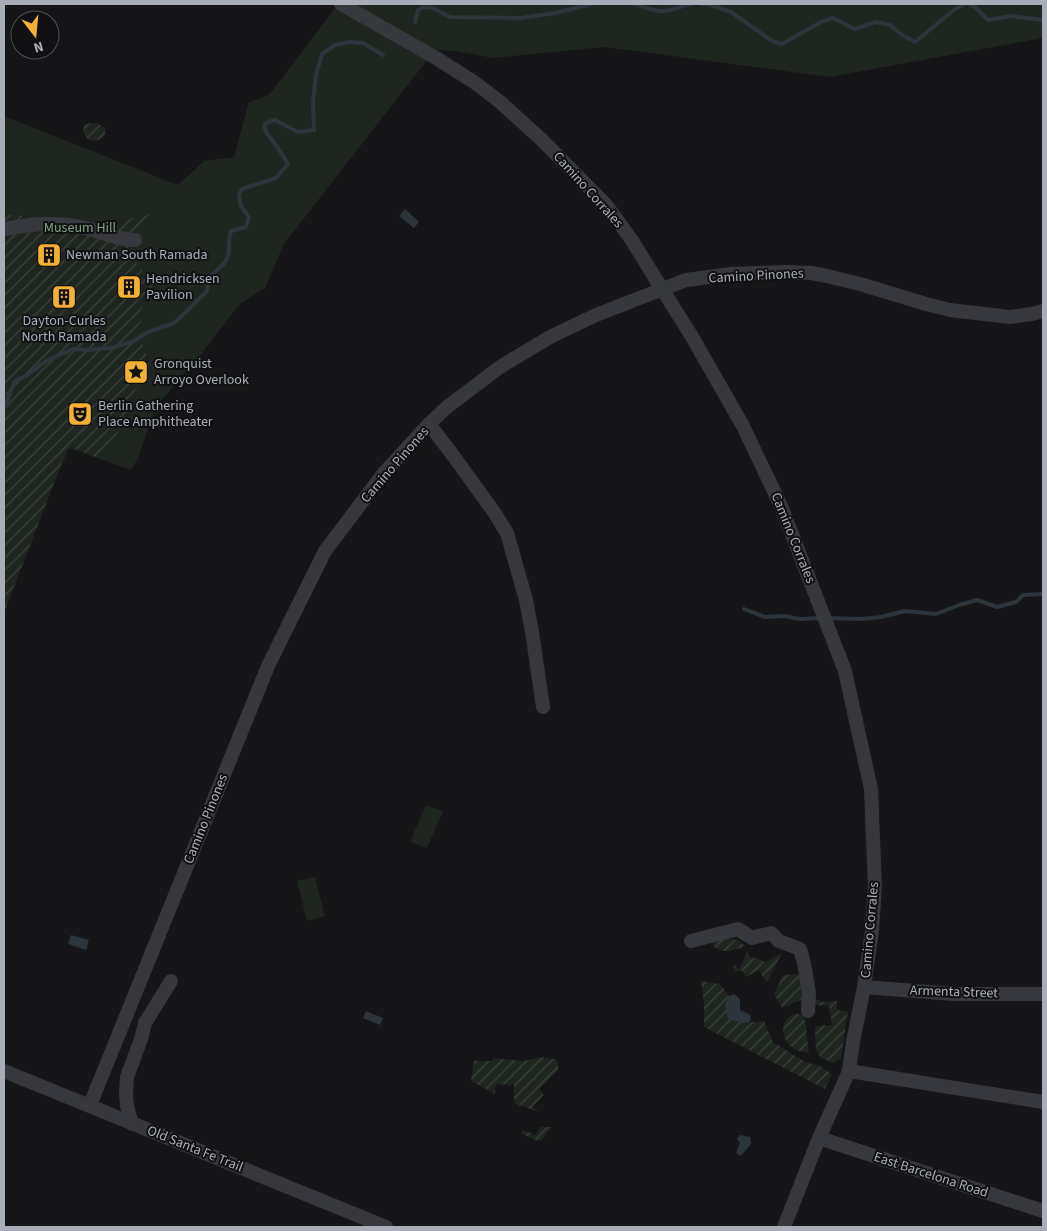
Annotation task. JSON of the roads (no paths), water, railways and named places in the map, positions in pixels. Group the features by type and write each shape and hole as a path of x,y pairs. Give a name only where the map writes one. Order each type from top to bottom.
{"street":[{"name":"Camino Corrales","path":"341,4 474,82 499,101 542,140 607,206 631,239 691,335 742,426 782,506 844,671 871,789 875,887 872,931 849,1071 819,1138 784,1227"},
{"path":"4,229 42,223 58,223 86,228 116,238 135,240"},
{"name":"Camino Pinones","path":"90,1106 265,674 325,552 384,473 429,424 456,399 500,367 550,338 596,316 686,280 731,274 811,273 860,284 950,310 1010,317 1043,311"},
{"path":"429,424 494,512 507,533 526,600 543,708"},
{"path":"691,941 738,929 752,938 771,933 779,941 800,949 809,993 808,1011"},
{"path":"132,1124 127,1106 127,1077 145,1023 171,981"},
{"name":"Armenta Street","path":"864,987 964,994 1043,994"},
{"name":"Old Santa Fe Trail","path":"4,1071 386,1227"},
{"path":"849,1071 1043,1102"},
{"name":"East Barcelona Road","path":"819,1138 1043,1211"}],"waterway":[{"path":"415,22 418,10 424,7 433,8 450,17 521,18 555,13 592,4"},
{"path":"635,4 661,11 693,4"},
{"path":"702,4 731,12 772,41 782,44 821,22 833,18 855,29 876,22 890,25 902,35 915,42 955,9 965,4"},
{"path":"969,4 975,7 988,20 1011,16 1043,20"},
{"path":"4,408 15,381 26,376 46,361 73,349 111,348 134,341 148,332 174,323 186,312 207,291 209,277 227,260 231,231 246,227 249,217 241,206 239,196 242,189 276,178 288,164 266,132 264,126 268,122 275,120 298,132 314,130 313,102 316,75 322,54 335,45 349,42 363,43 383,55"},
{"path":"827,618 862,619 881,617 905,611 936,614 977,600 997,607 1016,602 1023,595 1043,594"},
{"path":"744,609 765,617 820,618"}],"place":[{"name":"Newman South Ramada","path":"49,255"},
{"name":"Hendricksen Pavilion","path":"129,287"},
{"name":"Dayton-Curles North Ramada","path":"64,297"},
{"name":"Gronquist Arroyo Overlook","path":"136,372"},
{"name":"Berlin Gathering Place Amphitheater","path":"80,414"}],"park label":[{"name":"Museum Hill","path":"80,228"}]}
